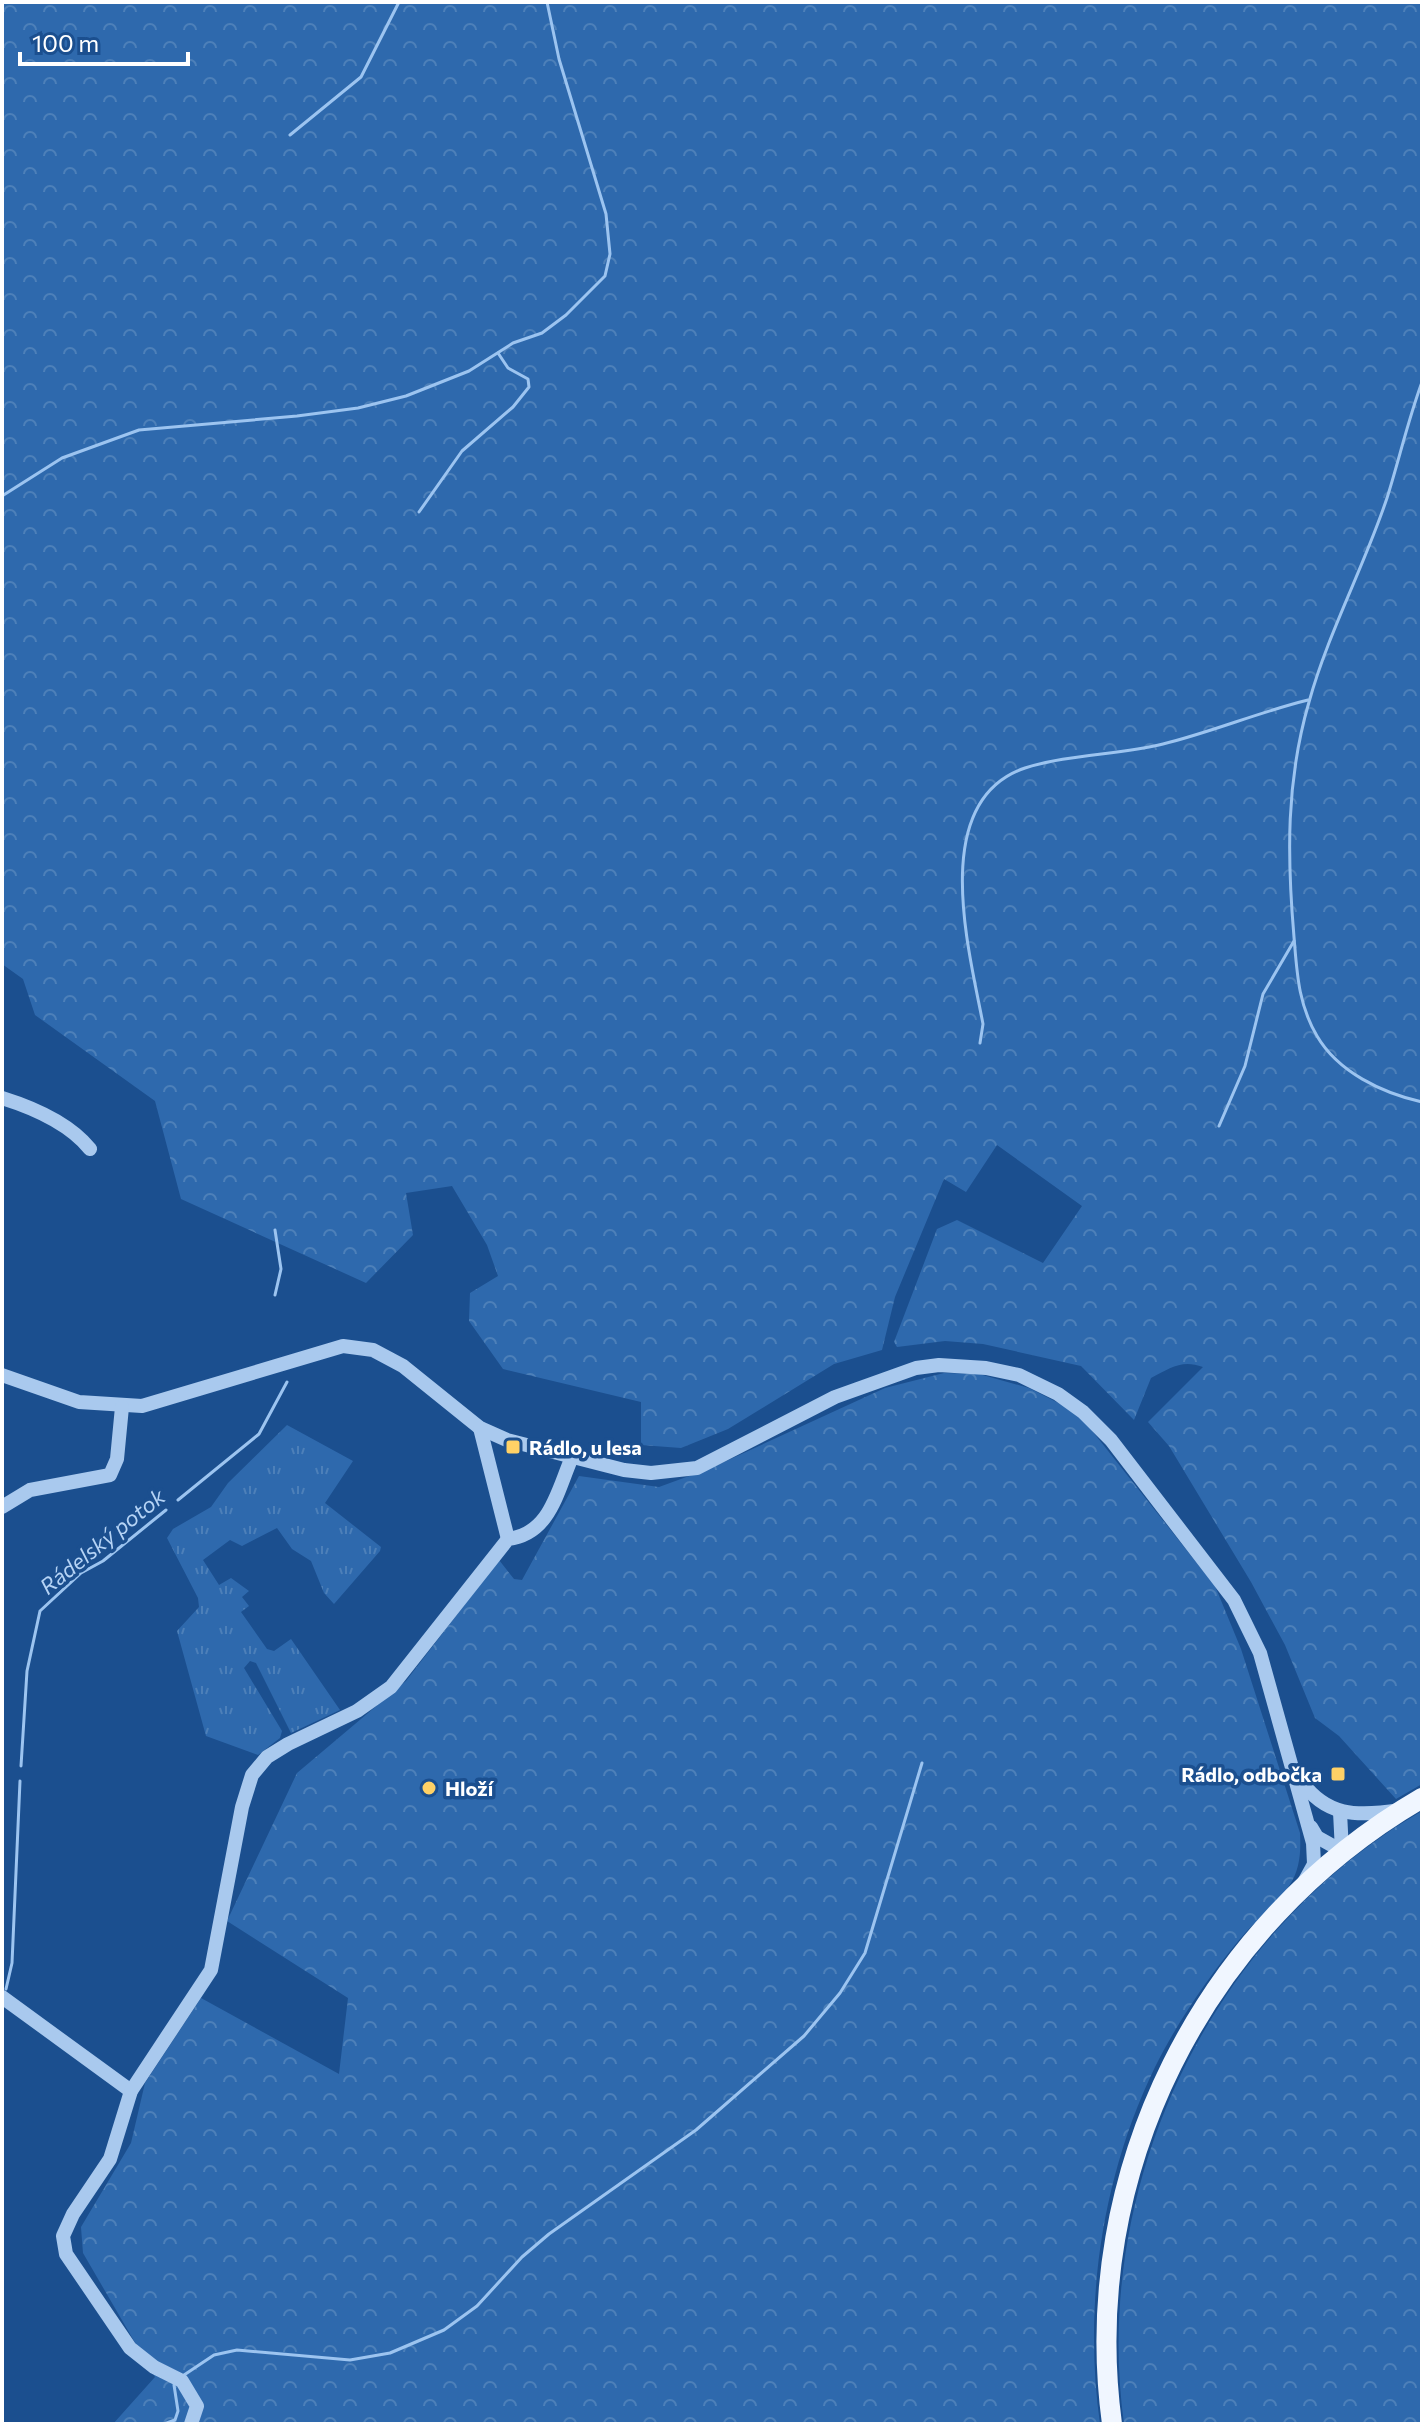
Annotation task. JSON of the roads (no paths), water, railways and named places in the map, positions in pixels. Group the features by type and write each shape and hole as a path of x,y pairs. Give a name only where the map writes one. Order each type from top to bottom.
{"main road":[{"path":"1112,2424 1105,2347 1110,2263 1122,2199 1143,2129 1166,2071 1247,1949 1298,1894 1342,1851 1422,1798"}],"street":[{"path":"2,1098 56,1121 79,1136 90,1149"},
{"path":"2,1375 79,1402 122,1407 182,1396 343,1346 359,1347 403,1366 480,1428 572,1457 651,1473 697,1468 835,1397 916,1368 965,1365 1019,1375 1058,1394 1091,1419 1212,1567 1239,1610 1260,1653 1315,1856 1298,1894"},
{"path":"2,1507 30,1490 110,1475 117,1459 122,1407"},
{"path":"480,1428 508,1539"},
{"path":"191,2424 197,2406 189,2388 130,2348 64,2247 63,2236 73,2214 110,2159 131,2091 211,1970 242,1807 252,1775 267,1757 357,1711 391,1687 508,1539 523,1537 544,1522 572,1457"},
{"path":"1292,1768 1317,1800 1340,1812 1366,1815 1402,1809"},
{"path":"1340,1812 1342,1851"},
{"path":"1307,1820 1317,1837 1342,1851"},
{"path":"2,1997 131,2091"}],"waterway":[{"path":"290,135 361,77 399,2"},
{"path":"2,496 62,458 139,430 297,416 358,408 406,396 469,371 513,343 542,333 566,315 605,276 610,254 606,214 559,59 547,2"},
{"path":"419,512 462,451 513,407 529,387 528,379 508,368 498,353"},
{"path":"1422,382 1387,498 1309,702 1296,761 1290,819 1292,907 1298,975 1302,1000 1311,1024 1326,1049 1349,1070 1377,1087 1422,1102"},
{"path":"980,1043 983,1024 970,957 962,881 965,844 976,812 995,785 1025,768 1042,763 1163,744 1308,700"},
{"path":"1219,1126 1245,1066 1263,994 1294,941"},
{"name":"Rádelský potok","path":"275,1230 281,1269 275,1295"},
{"name":"Rádelský potok","path":"178,1500 259,1434 287,1382"},
{"name":"Rádelský potok","path":"21,1766 27,1671 40,1611 81,1573 103,1561 166,1510"},
{"path":"184,2375 214,2355 237,2350 350,2360 390,2353 444,2330 477,2306 522,2257 549,2234 696,2130 804,2036 840,1993 865,1953 922,1763"},
{"name":"Rádelský potok","path":"6,1989 12,1963 20,1781"},
{"path":"164,2424 175,2420 178,2411 174,2385"}],"place":[{"name":"Rádlo, u lesa","path":"513,1447"},
{"name":"Rádlo, odbočka","path":"1338,1774"},
{"name":"Hloží","path":"429,1788"}]}
